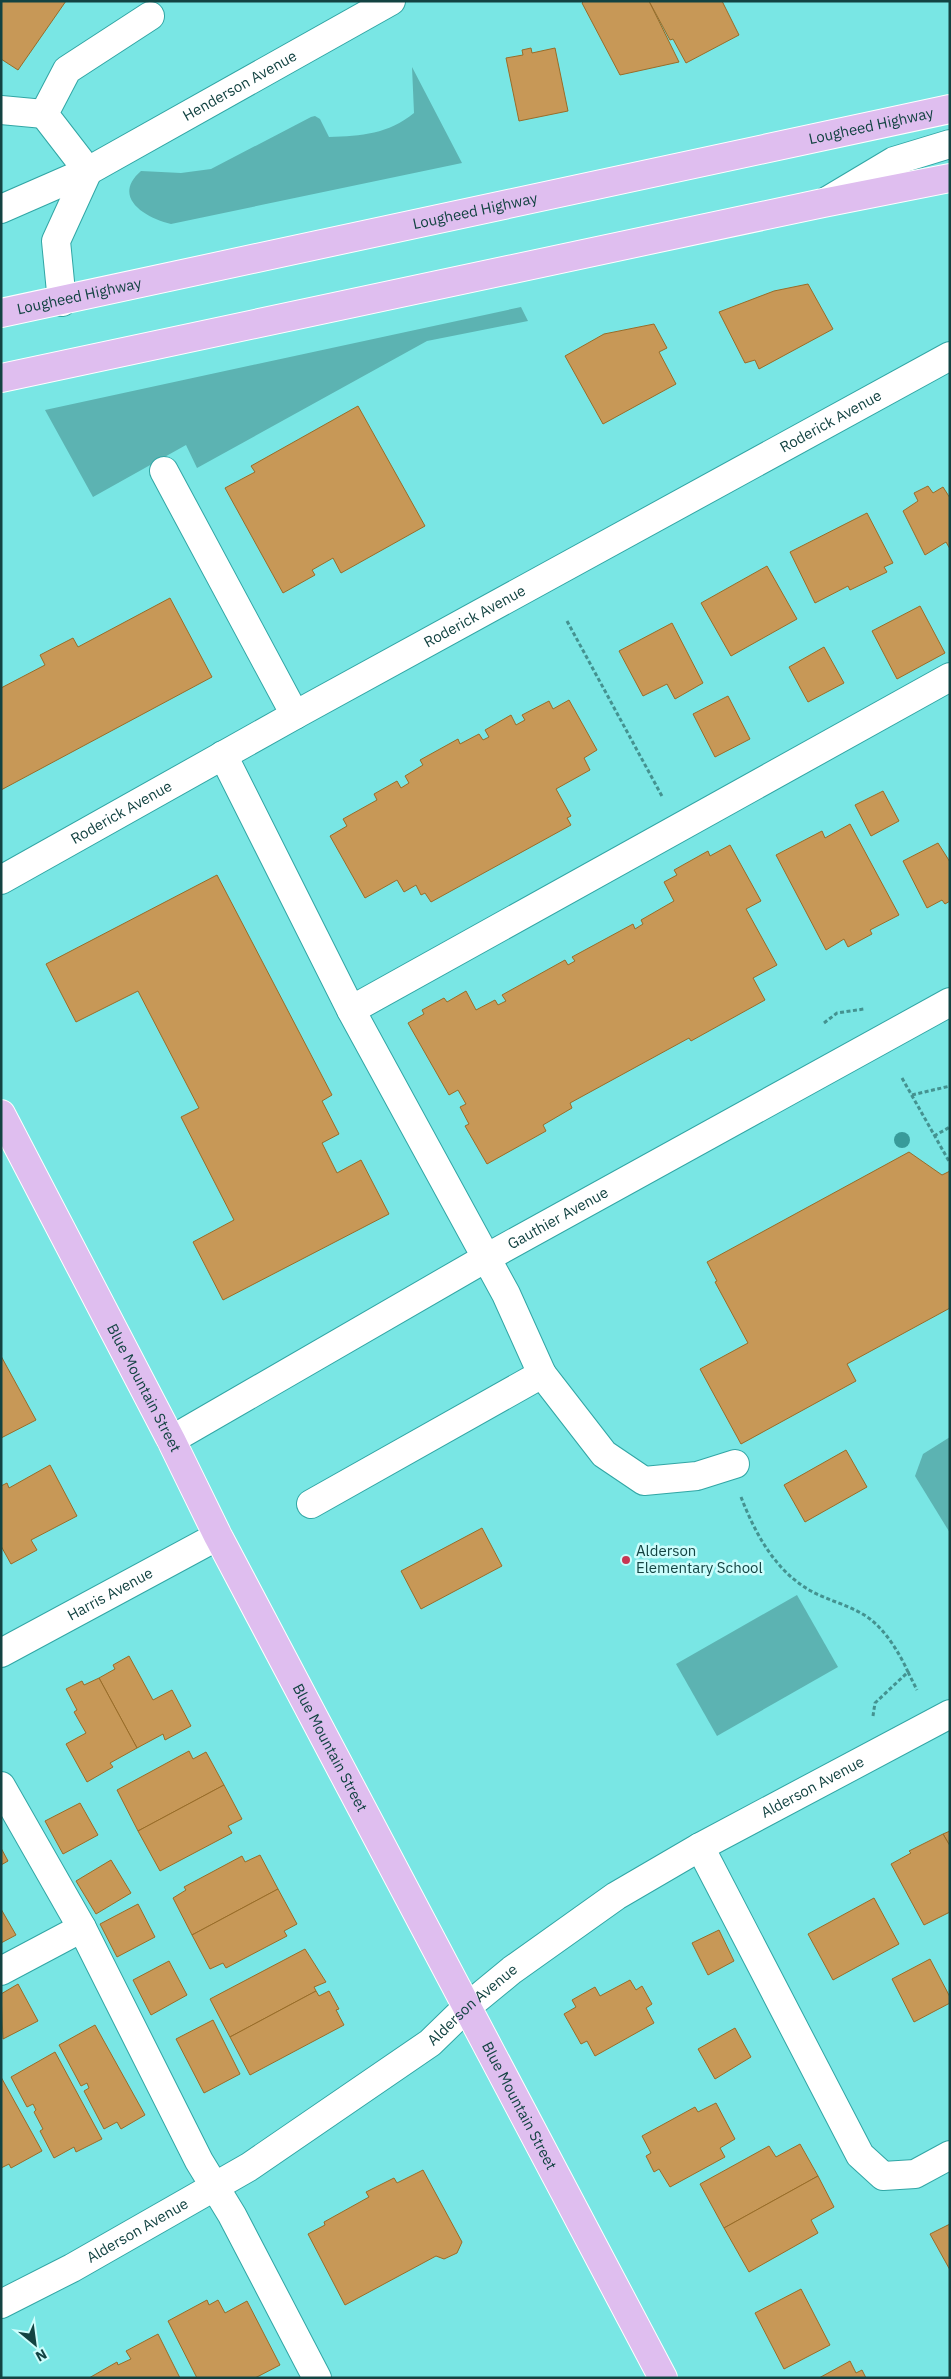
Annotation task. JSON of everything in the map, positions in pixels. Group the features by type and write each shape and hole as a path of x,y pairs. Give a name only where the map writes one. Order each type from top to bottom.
{"main road":[{"name":"Lougheed Highway","path":"1,313 62,302 950,109"},
{"path":"1,378 823,203 950,178"},
{"name":"Blue Mountain Street","path":"1,1114 171,1440 218,1536 663,2378"}],"street":[{"name":"Henderson Avenue","path":"1,208 88,171 391,1"},
{"path":"44,114 67,70 150,16"},
{"path":"1,110 44,114 88,171 56,241 62,302"},
{"path":"823,203 894,161 950,144"},
{"name":"Roderick Avenue","path":"1,880 296,714 950,356"},
{"path":"164,471 296,714"},
{"path":"351,1010 950,677"},
{"path":"223,755 351,1010 506,1294 542,1374 604,1454 644,1481 697,1476 737,1477"},
{"name":"Gauthier Avenue","path":"171,1440 486,1258 950,1002"},
{"path":"311,1504 542,1374"},
{"name":"Harris Avenue","path":"1,1653 218,1536"},
{"name":"Alderson Avenue","path":"1,2304 72,2268 249,2166 430,2043 467,2007 512,1970 616,1896 700,1847 950,1714"},
{"path":"1,1786 82,1928 199,2161 232,2215 317,2378"},
{"path":"700,1847 860,2155 883,2176 914,2174 950,2155"},
{"path":"1,1971 82,1928"}],"path":[{"path":"568,621 679,827"},
{"path":"902,1078 950,1163"},
{"path":"912,1096 950,1086"},
{"path":"934,1136 950,1127"},
{"path":"737,1477 749,1518 771,1557 809,1590 870,1618 900,1655 917,1690"},
{"path":"873,1717 876,1703 908,1672"}],"shaded area":[{"path":"412,67 462,163 171,224 151,217 135,205 130,198 129,189 133,180 141,171 181,173 211,169 311,117 315,116 320,119 329,137 364,135 384,130 414,113"},
{"path":"521,307 528,321 427,341 197,468 186,445 93,497 45,410"},
{"path":"950,1437 950,1533 915,1476 923,1454"},
{"path":"797,1595 838,1667 717,1736 676,1664"}],"building":[{"path":"1,1 66,1 18,70 1,59"},
{"path":"584,1 649,1 679,62 620,75 582,3"},
{"path":"649,1 722,1 739,35 686,63 673,39 670,40"},
{"path":"531,48 532,53 555,48 568,111 519,121 506,58 523,55 522,50"},
{"path":"808,284 833,329 759,369 755,360 745,363 719,312 774,291"},
{"path":"654,324 667,348 659,352 676,384 603,424 565,356 604,334"},
{"path":"358,406 425,526 341,573 333,558 312,570 315,575 283,593 225,488 255,472 251,466"},
{"path":"928,486 933,493 943,487 950,498 950,549 946,542 925,555 903,511 918,501 914,493"},
{"path":"867,513 893,563 884,567 887,572 850,590 848,586 815,603 790,552"},
{"path":"767,566 797,619 731,656 701,603"},
{"path":"170,598 212,677 1,790 1,688 45,665 40,655 73,638 78,647"},
{"path":"920,606 945,653 897,679 872,631"},
{"path":"672,623 703,683 675,699 667,684 643,696 619,651"},
{"path":"824,647 844,683 808,702 789,667"},
{"path":"728,696 750,739 715,757 693,714"},
{"path":"569,700 597,750 584,758 590,770 556,789 571,816 567,818 571,825 431,902 425,893 421,895 416,885 404,892 397,880 365,898 330,836 347,826 343,819 377,800 374,794 397,781 401,788 409,783 405,776 423,765 420,760 458,739 460,744 479,734 483,740 489,737 485,730 511,715 516,725 525,720 522,715 549,701 553,709"},
{"path":"883,791 899,821 871,836 855,805"},
{"path":"850,824 899,915 870,930 872,934 848,947 844,939 826,950 776,855 822,831 825,838"},
{"path":"938,843 950,862 950,901 945,904 942,900 927,908 903,861"},
{"path":"730,845 761,901 746,909 777,965 753,978 765,1000 691,1041 689,1038 570,1103 572,1108 543,1125 546,1131 487,1164 465,1126 469,1124 460,1107 466,1104 458,1090 449,1095 408,1023 424,1014 422,1010 444,998 447,1002 466,991 476,1010 495,1000 498,1005 506,1001 502,995 565,960 568,965 575,961 572,957 633,924 635,929 643,924 641,920 674,901 664,882 677,875 674,870 708,851 710,856"},
{"path":"217,875 332,1095 322,1101 339,1134 322,1143 337,1173 361,1160 389,1214 223,1300 193,1242 234,1220 181,1117 199,1108 138,991 76,1022 46,964"},
{"path":"909,1152 942,1175 950,1171 950,1308 847,1364 856,1381 741,1444 700,1369 748,1343 715,1282 717,1281 707,1262"},
{"path":"1,1356 36,1420 1,1438"},
{"path":"846,1450 867,1487 805,1522 784,1485"},
{"path":"50,1465 77,1516 31,1540 37,1550 11,1564 1,1546 1,1486 7,1483 9,1488"},
{"path":"482,1528 502,1566 421,1609 401,1571"},
{"path":"129,1656 153,1700 172,1690 191,1726 165,1740 163,1734 137,1748 99,1678 115,1669 113,1665"},
{"path":"99,1678 137,1748 110,1763 113,1767 87,1782 66,1744 86,1733 74,1712 77,1710 66,1689 82,1681 84,1685"},
{"path":"189,1751 193,1759 206,1752 224,1785 138,1831 117,1790"},
{"path":"224,1785 242,1819 228,1826 232,1833 160,1871 138,1831"},
{"path":"80,1803 98,1835 63,1854 45,1821"},
{"path":"950,1831 950,1846 943,1834"},
{"path":"943,1834 950,1846 950,1912 924,1925 891,1864 911,1853 909,1851"},
{"path":"1,1848 8,1861 1,1865"},
{"path":"260,1855 278,1889 192,1935 173,1898 186,1890 184,1887 242,1856 245,1862"},
{"path":"111,1860 131,1893 96,1914 76,1881"},
{"path":"278,1889 297,1924 284,1931 287,1936 226,1968 223,1963 210,1969 192,1935"},
{"path":"874,1898 899,1944 833,1980 808,1934"},
{"path":"138,1904 155,1937 117,1957 100,1924"},
{"path":"1,1909 16,1935 1,1943"},
{"path":"719,1930 734,1961 708,1975 692,1943"},
{"path":"305,1949 326,1982 314,1987 316,1991 230,2037 210,1999"},
{"path":"930,1959 950,1997 950,2003 914,2022 892,1979"},
{"path":"169,1961 187,1995 151,2015 133,1980"},
{"path":"630,1980 636,1990 642,1986 652,2004 646,2008 654,2023 595,2056 587,2041 581,2044 564,2014 576,2007 572,2000 595,1987 600,1996"},
{"path":"18,1984 38,2021 3,2039 1,1994"},
{"path":"316,1991 319,1996 329,1991 339,2009 336,2010 344,2025 250,2075 230,2037"},
{"path":"213,2020 240,2074 204,2093 176,2039"},
{"path":"95,2025 145,2115 121,2129 117,2122 104,2129 84,2091 89,2088 87,2083 81,2086 59,2045"},
{"path":"735,2028 751,2057 715,2079 698,2049"},
{"path":"55,2052 102,2139 76,2152 74,2147 54,2158 40,2131 43,2129 34,2112 36,2110 33,2104 27,2107 11,2077"},
{"path":"1,2077 42,2151 11,2168 9,2164 1,2168"},
{"path":"716,2103 735,2139 720,2148 725,2157 670,2187 659,2169 654,2172 646,2156 651,2153 642,2136 695,2107 698,2112"},
{"path":"800,2144 818,2176 724,2228 700,2184 769,2146 776,2157"},
{"path":"423,2170 462,2242 457,2253 444,2259 436,2256 345,2305 308,2234 325,2225 324,2222 369,2197 366,2192 394,2178 397,2183"},
{"path":"818,2176 834,2207 811,2220 818,2233 749,2272 724,2228"},
{"path":"950,2224 950,2270 930,2234"},
{"path":"801,2289 830,2345 784,2369 755,2313"},
{"path":"207,2300 209,2305 218,2300 225,2313 247,2301 280,2365 255,2378 197,2378 168,2321"},
{"path":"158,2334 180,2378 89,2378 117,2362 118,2365 131,2359 126,2351"},
{"path":"850,2361 856,2373 862,2370 866,2378 819,2378"}],"place":[{"name":"Alderson Elementary School","path":"626,1560"}]}
